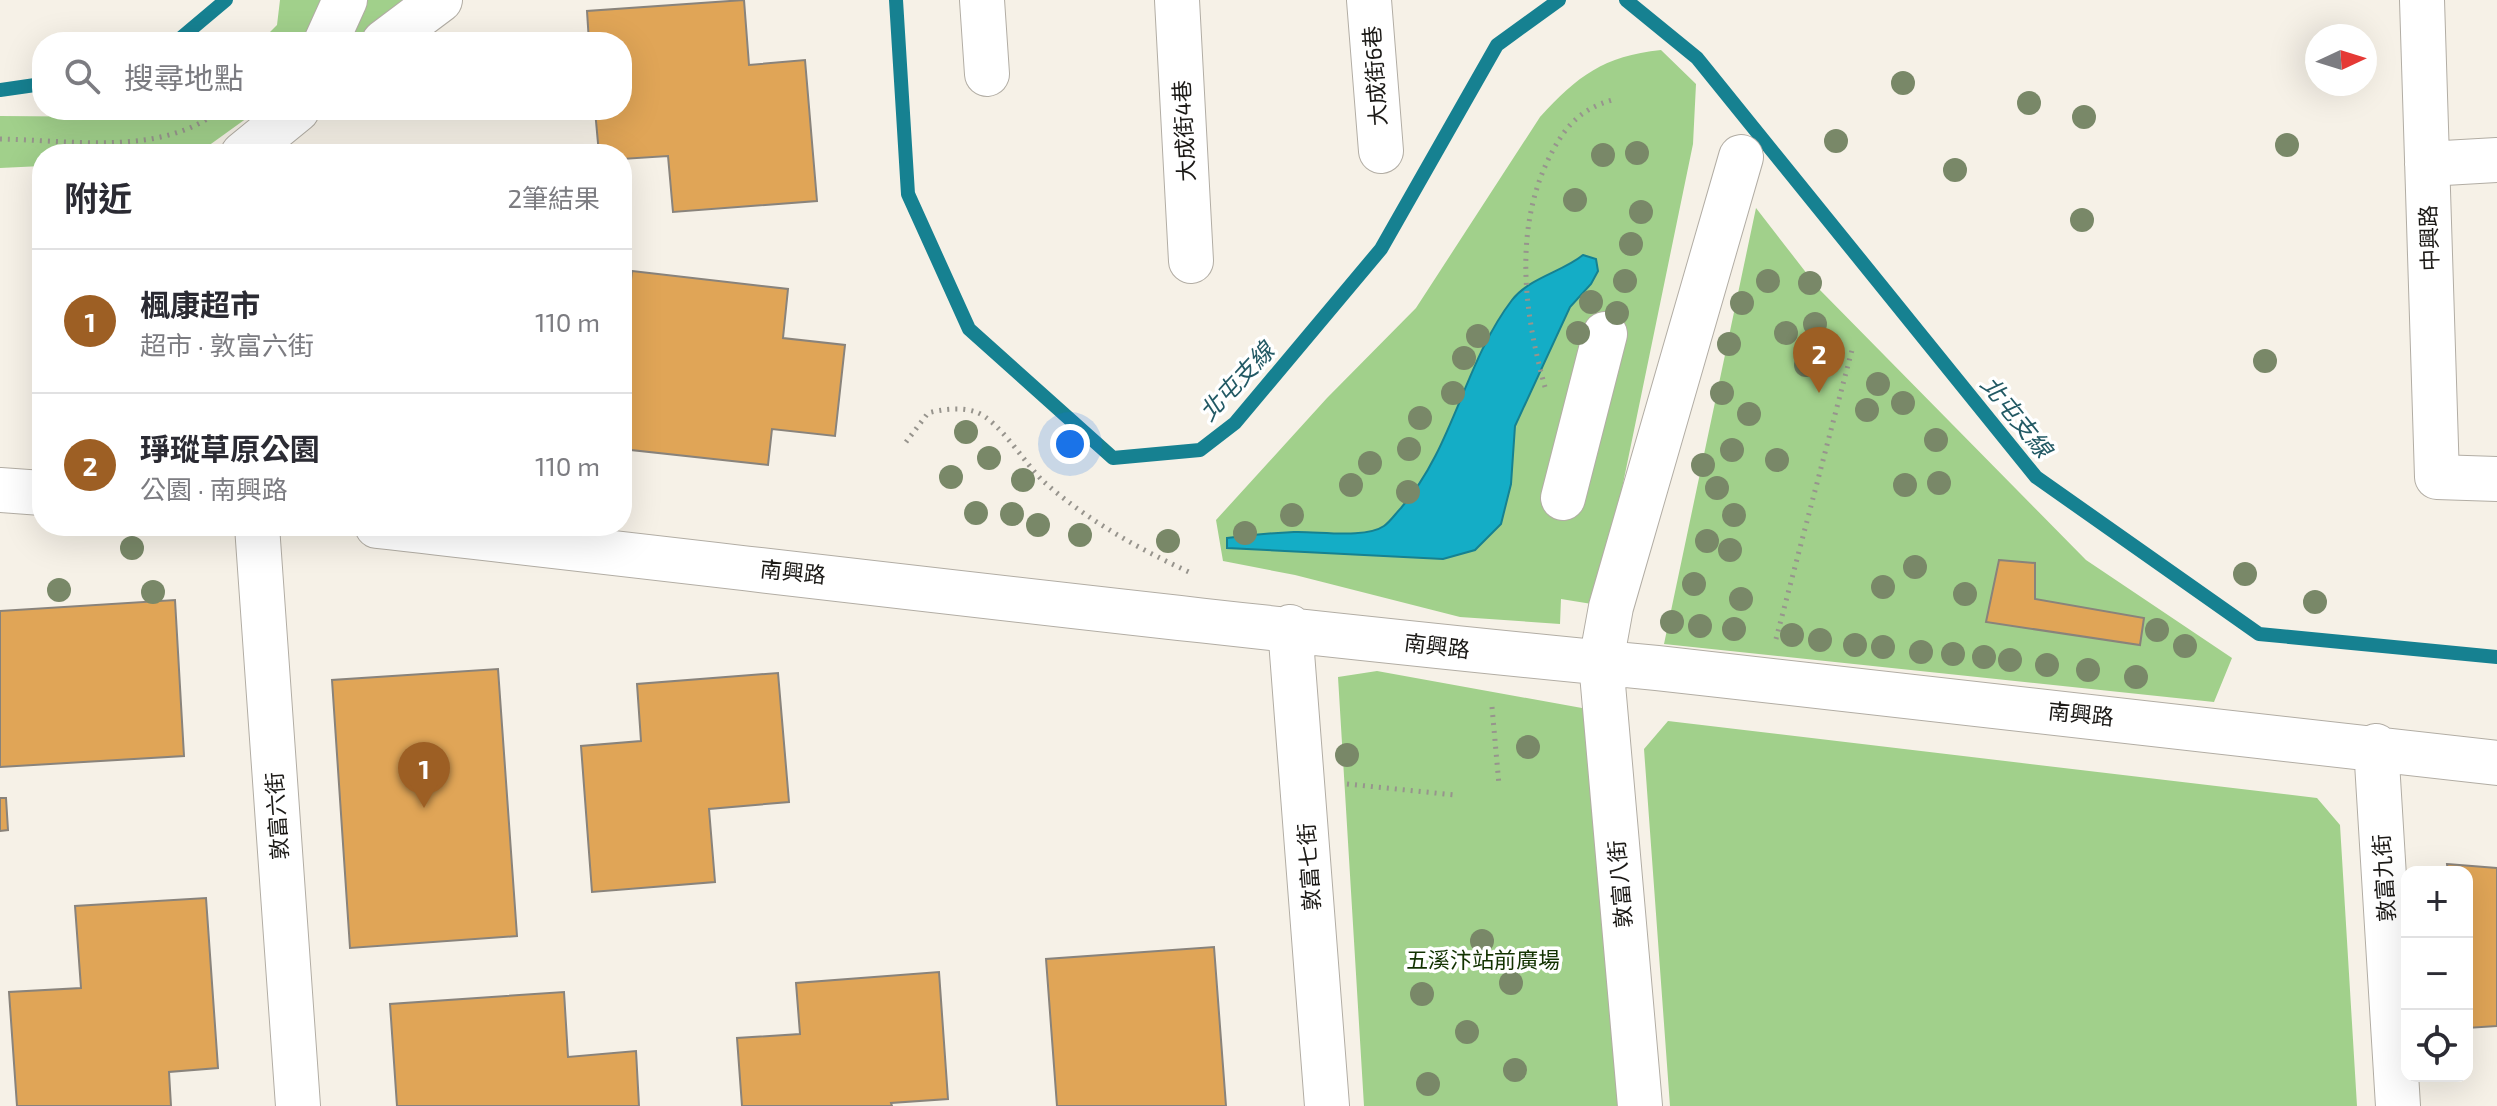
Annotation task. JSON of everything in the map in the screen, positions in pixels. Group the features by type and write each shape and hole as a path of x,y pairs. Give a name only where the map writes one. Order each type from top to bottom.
{"street":[{"path":"331,32 345,0"},
{"path":"397,32 440,0"},
{"path":"982,0 987,74"},
{"name":"大成街4巷","path":"1177,0 1191,261"},
{"name":"大成街6巷","path":"1369,0 1381,151"},
{"name":"中興路","path":"2422,0 2437,477 2497,479"},
{"path":"255,144 285,120"},
{"name":"敦富八街","path":"1640,1106 1601,662 1611,607 1741,157"},
{"path":"2427,164 2497,160"},
{"path":"1563,498 1605,334"},
{"path":"0,490 32,492"},
{"name":"敦富六街","path":"258,536 298,1106"},
{"name":"南興路","path":"467,536 1290,627 1521,657 1601,662 2376,746 2497,763"},
{"name":"敦富七街","path":"1290,627 1327,1106"},
{"name":"敦富九街","path":"2376,746 2398,1106"}],"path":[{"path":"1548,397 1531,333 1525,277 1536,186 1570,123 1592,106 1612,100"},
{"path":"2,139 120,141 161,138 199,120"},
{"path":"1766,680 1852,350"},
{"path":"906,442 928,413 958,409 977,412 1044,481 1073,505 1116,535 1199,576"},
{"path":"1492,707 1499,785"},
{"path":"1338,783 1455,795"}],"green space":[{"path":"280,0 410,0 366,32 270,32 277,25"},
{"path":"1661,50 1696,84 1693,144 1598,605 1561,599 1560,624 1460,617 1295,575 1223,561 1216,520 1327,398 1416,308 1540,117 1593,70 1623,57"},
{"path":"0,116 32,116 32,120 244,120 211,144 32,144 32,166 0,168"},
{"path":"1756,208 1818,288 2086,560 2232,658 2214,702 1664,644"},
{"name":"五溪汴站前廣場","path":"1377,671 1593,710 1621,1106 1364,1106 1338,677"},
{"path":"1668,721 2317,798 2340,825 2357,1106 1670,1106 1644,749"}],"water":[{"path":"1583,255 1596,259 1598,271 1591,284 1570,307 1515,426 1511,484 1501,524 1475,550 1443,559 1227,548 1227,538 1294,532 1354,533 1376,530 1386,524 1419,484 1434,459 1482,350 1512,300 1527,286"}],"building":[{"path":"744,0 749,65 805,60 817,201 673,212 668,156 632,158 632,144 598,144 596,120 632,120 632,32 588,32 587,11"},
{"path":"632,271 788,289 783,338 845,345 835,436 772,429 768,465 632,450"},
{"path":"1999,560 2035,563 2035,599 2144,618 2140,645 1986,622"},
{"path":"175,600 184,756 0,767 0,611"},
{"path":"498,669 517,936 350,948 332,680"},
{"path":"778,673 789,802 709,809 715,882 592,892 581,746 641,741 637,684"},
{"path":"0,798 6,798 8,830 0,831"},
{"path":"2473,866 2497,868 2497,1026 2473,1028"},
{"path":"206,898 218,1068 169,1072 171,1106 17,1106 9,992 81,988 75,906"},
{"path":"1214,947 1226,1106 1057,1106 1046,959"},
{"path":"939,972 948,1099 891,1103 892,1106 742,1106 737,1038 800,1034 796,983"},
{"path":"564,992 568,1057 636,1051 639,1106 397,1106 390,1004"}],"waterway":[{"name":"北屯支線","path":"188,32 226,0"},
{"name":"北屯支線","path":"896,0 908,194 969,329 1113,458 1200,450 1235,423 1381,249 1497,45 1559,0"},
{"name":"北屯支線","path":"1626,0 1697,58 2036,477 2259,634 2497,657"},
{"name":"北屯支線","path":"0,90 32,85"}],"place":[{"name":"琤瑽草原公園","path":"1819,393"},
{"name":"楓康超市","path":"424,808"}]}
